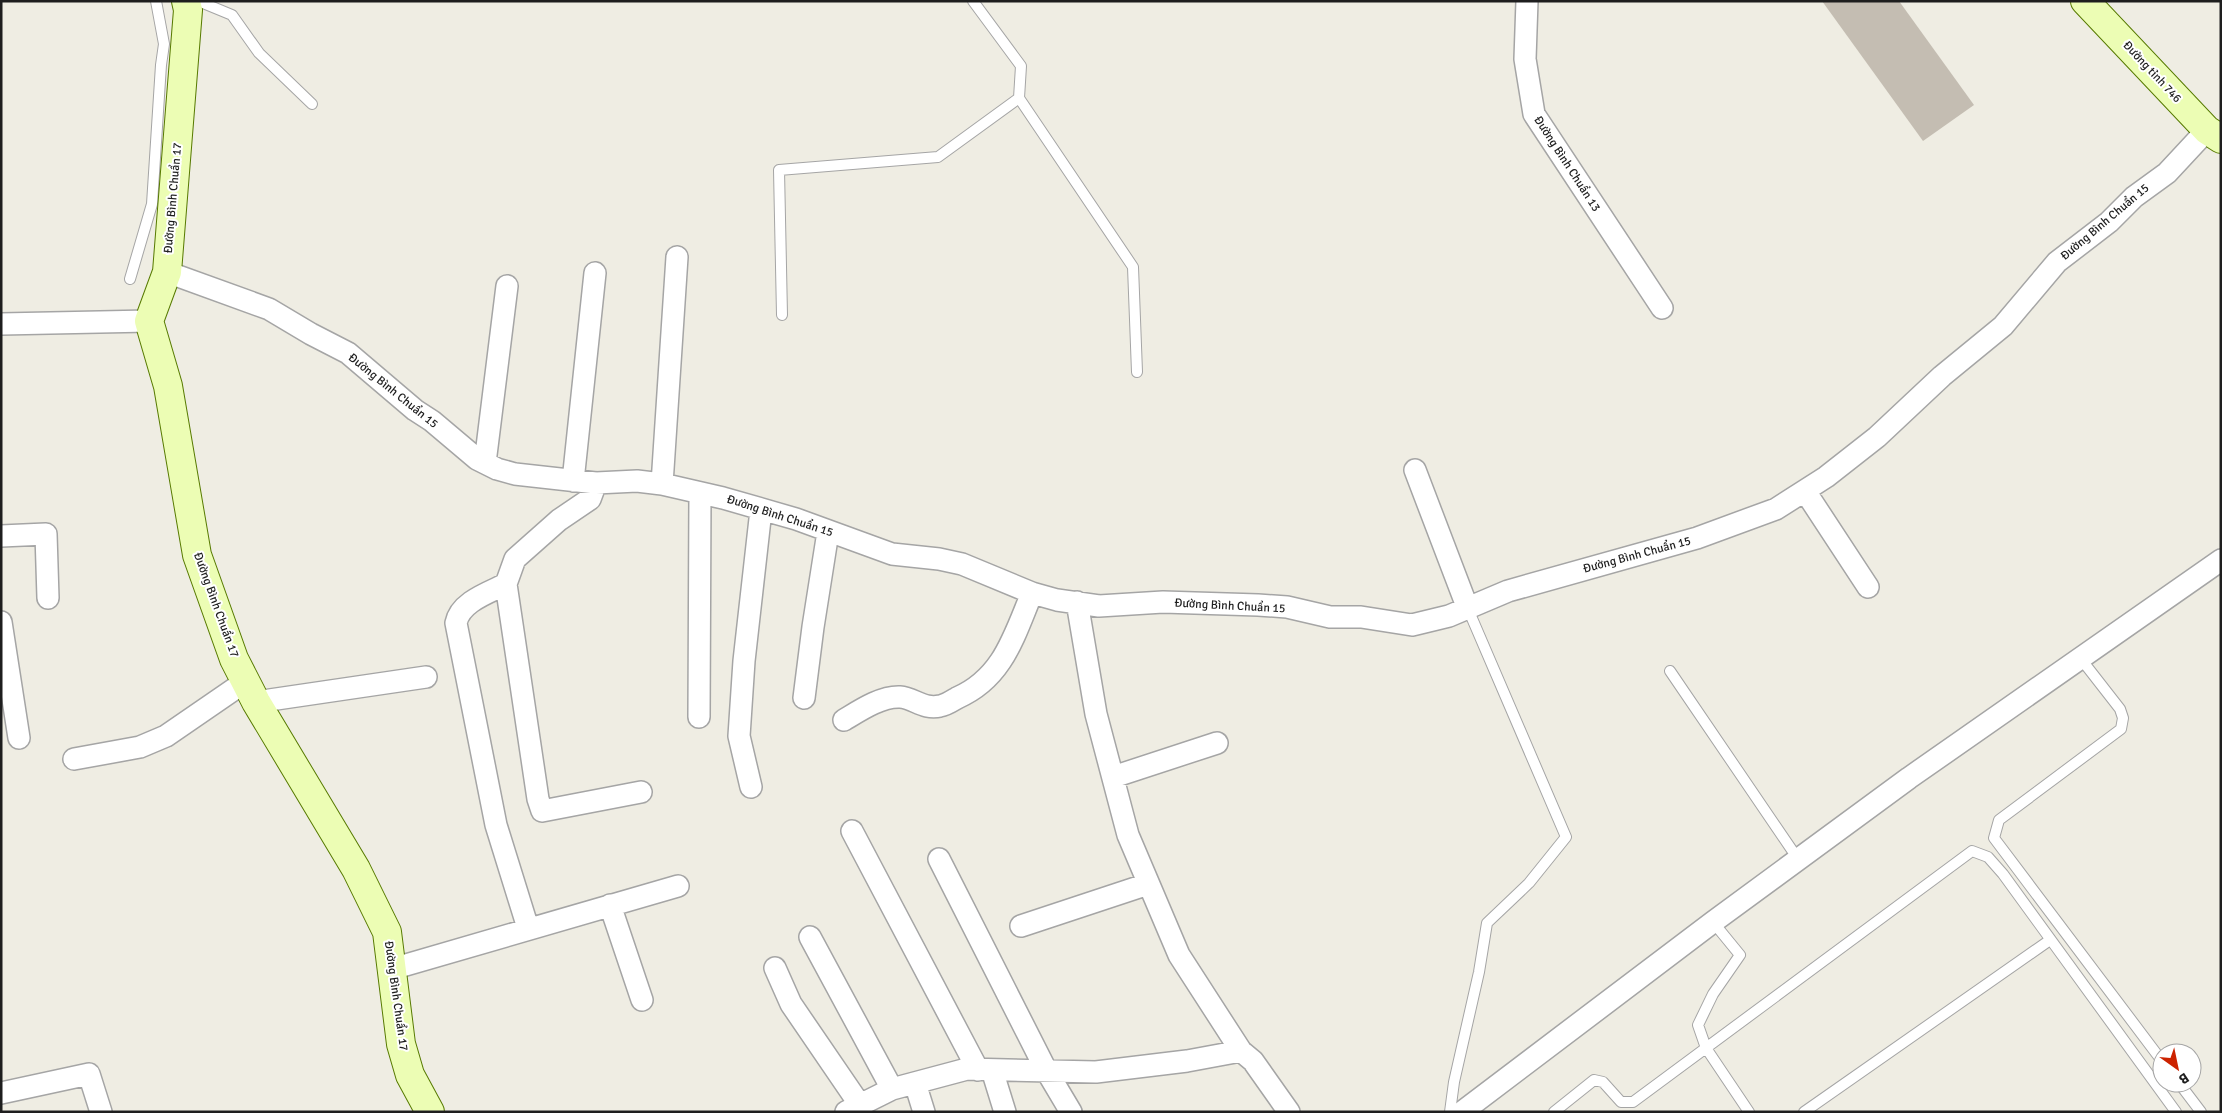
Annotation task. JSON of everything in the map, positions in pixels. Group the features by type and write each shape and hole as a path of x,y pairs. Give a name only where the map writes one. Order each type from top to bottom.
{"street":[{"name":"Đường Bình Chuẩn 17","path":"186,1 188,10 167,272 149,321 168,386 197,555 234,659 251,692 371,896 387,932 401,1044 410,1075 425,1110"},
{"name":"Đường Bình Chuẩn 13","path":"1528,1 1526,59 1534,114 1662,308"},
{"name":"Đường tỉnh 746","path":"2085,1 2214,135"},
{"name":"Đường Bình Chuẩn 15","path":"167,272 269,309 310,334 348,353 414,410 432,421 477,459 515,474 596,483 637,481 662,484 723,498 796,519 892,554 939,559 962,564 1032,593 1057,600 1099,606 1163,602 1287,607 1330,617 1361,617 1412,625 1436,620 1468,609 1508,591 1697,538 1749,521 1776,509 1826,477 1877,437 1942,376 2003,326 2057,262 2109,222 2134,197 2214,135"},
{"path":"662,484 677,256"},
{"path":"573,481 596,273"},
{"path":"485,463 508,286"},
{"path":"1,324 149,321"},
{"path":"1415,470 1468,609"},
{"path":"596,483 590,499 559,520 515,560 506,584 538,799 542,811 641,792"},
{"path":"1805,491 1868,587"},
{"path":"698,717 700,493"},
{"path":"751,787 739,736 744,661 761,510"},
{"path":"804,698 828,532"},
{"path":"1,536 46,534 48,598"},
{"path":"1462,1112 1713,922 1909,778 2221,560"},
{"path":"506,584 468,604 458,613 456,623 496,825 528,928"},
{"path":"844,720 874,703 900,697 922,706 940,706 967,694 991,676 1006,655 1032,593"},
{"path":"1077,602 1096,714 1128,835 1148,884 1179,955 1241,1050 1253,1061 1288,1112"},
{"path":"1,622 19,738"},
{"path":"74,759 140,747 166,736 251,692 426,677"},
{"path":"1113,777 1217,743"},
{"path":"852,831 985,1070 1005,1112"},
{"path":"939,859 1046,1070 1071,1112"},
{"path":"1022,926 1148,884"},
{"path":"392,969 678,886"},
{"path":"610,905 642,1000"},
{"path":"810,937 892,1089"},
{"path":"775,968 790,1004 853,1108 892,1089 968,1069 1096,1072 1187,1061 1241,1050"},
{"path":"1,1093 89,1074 101,1112"},
{"path":"915,1083 924,1112"}],"lane":[{"path":"130,279 152,204 160,65 164,44 156,1"},
{"path":"198,1 214,5 232,15 258,53 312,104"},
{"path":"973,1 1021,66 1018,98 1132,267 1137,372"},
{"path":"782,315 779,170 938,157 1018,98"},
{"path":"1450,1112 1454,1082 1479,972 1487,923 1529,884 1566,837 1468,609"},
{"path":"2081,659 2120,709 2123,718 2121,729 1998,820 1994,838 2152,1048"},
{"path":"1670,671 1798,860"},
{"path":"1554,1112 1594,1080 1603,1082 1621,1102 1633,1102 1972,851 1988,857 2003,874 2172,1110"},
{"path":"1713,922 1740,955 1713,994 1698,1025 1706,1048 1749,1112"},
{"path":"1804,1112 2050,940"},
{"path":"2186,1093 2200,1112"}],"building":[{"path":"1822,1 1899,1 1974,105 1923,141"}]}
